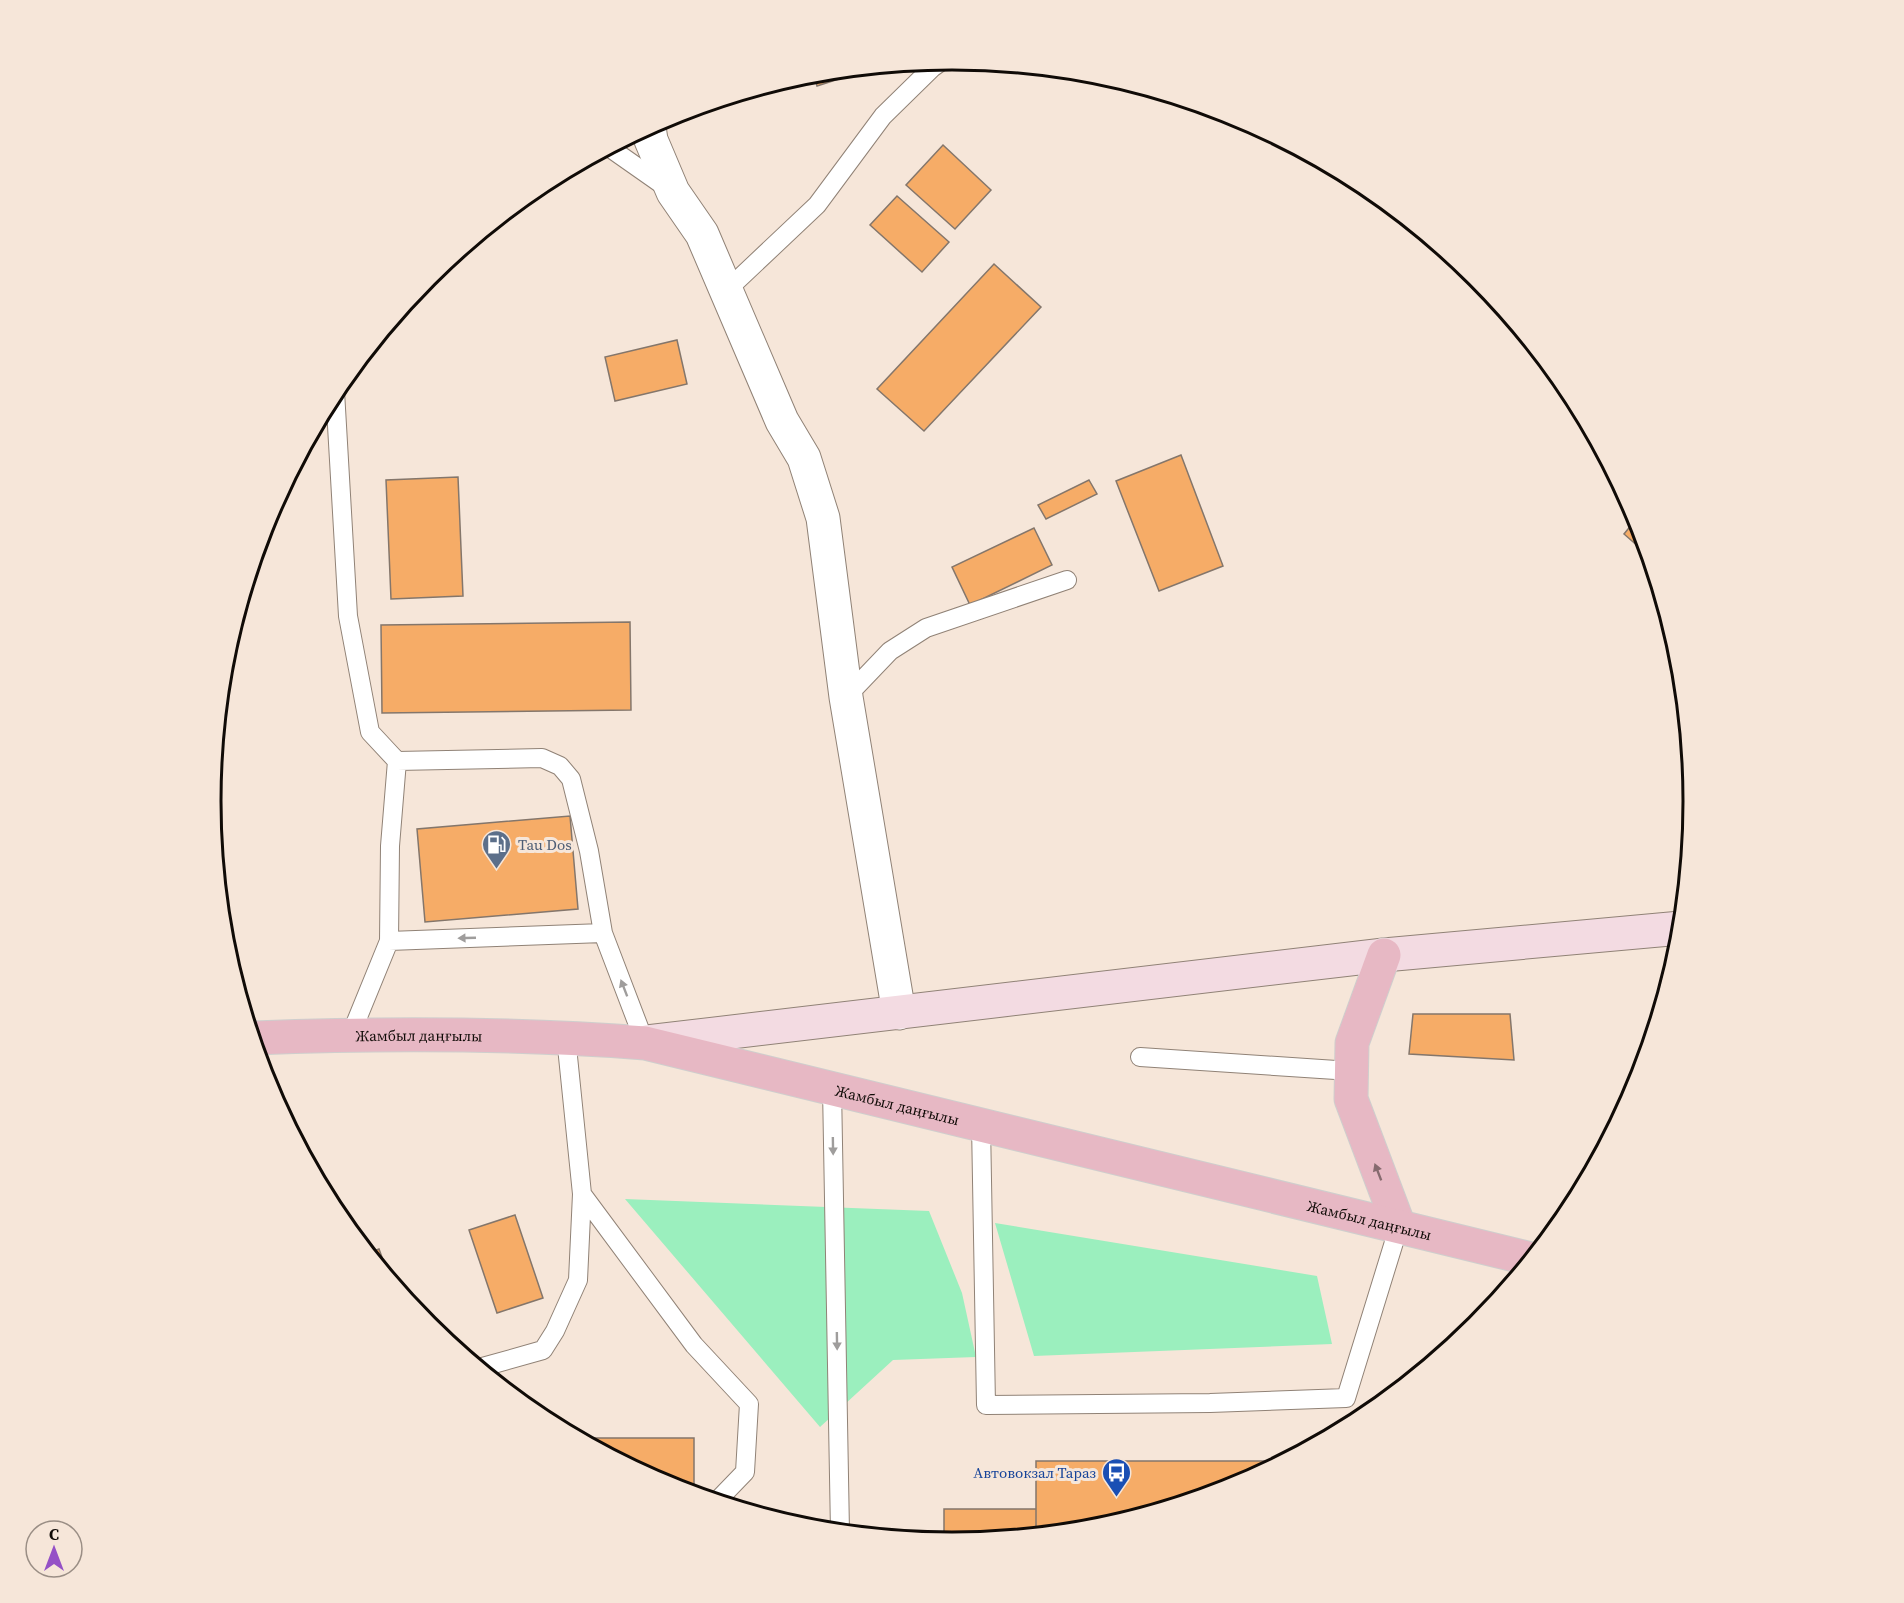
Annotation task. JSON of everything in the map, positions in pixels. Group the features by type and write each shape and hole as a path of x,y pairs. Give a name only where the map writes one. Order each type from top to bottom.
{"main road":[{"path":"645,1043 1384,955 1672,929"},
{"path":"1384,955 1352,1043 1351,1099 1399,1226"},
{"name":"Жамбыл даңғылы","path":"261,1038 351,1034 566,1037 645,1043 1524,1257"}],"street":[{"path":"650,136 673,192 702,234 782,421 804,458 823,518 846,697 899,1013"}],"lane":[{"path":"726,291 818,205 884,116 929,71"},
{"path":"617,153 673,192"},
{"path":"336,408 348,616 370,732 397,761 390,846 389,941 351,1034"},
{"path":"846,697 890,651 926,628 1067,580"},
{"path":"397,761 542,758 560,765 571,779 589,851 603,933 645,1043"},
{"path":"389,941 603,933"},
{"path":"488,1366 543,1350 555,1332 578,1280 582,1194 566,1037"},
{"path":"1140,1057 1351,1071"},
{"path":"832,1088 840,1523"},
{"path":"981,1124 986,1406 1210,1403 1346,1398 1399,1226"},
{"path":"582,1194 694,1345 749,1404 745,1472 722,1496"}],"green space":[{"path":"625,1199 929,1211 962,1293 976,1357 893,1360 820,1427"},
{"path":"995,1223 1317,1276 1332,1344 1034,1356"}],"building":[{"path":"943,145 991,190 955,229 906,185"},
{"path":"897,196 949,242 922,272 870,225"},
{"path":"994,264 1041,307 924,431 877,389"},
{"path":"677,340 687,384 615,401 605,357"},
{"path":"1181,455 1223,566 1159,591 1116,481"},
{"path":"458,477 463,596 391,599 386,480"},
{"path":"1089,480 1097,494 1046,519 1038,505"},
{"path":"1034,528 1052,565 970,605 952,567"},
{"path":"1629,528 1635,544 1624,534"},
{"path":"630,622 631,710 382,713 381,625"},
{"name":"Tau Dos","path":"570,816 578,909 425,922 417,829"},
{"path":"1413,1014 1510,1014 1514,1060 1409,1054"},
{"path":"515,1215 543,1298 497,1313 469,1230"},
{"path":"379,1249 383,1260 375,1250"},
{"path":"592,1438 694,1438 694,1485"},
{"name":"Автовокзал Тараз","path":"1036,1461 1266,1461 1187,1494 1141,1508 1036,1527"},
{"path":"944,1509 1036,1509 1036,1527 1000,1531 944,1532"}],"place":[{"name":"Tau Dos","path":"497,870"},
{"name":"Автовокзал Тараз","path":"1117,1498"}]}
